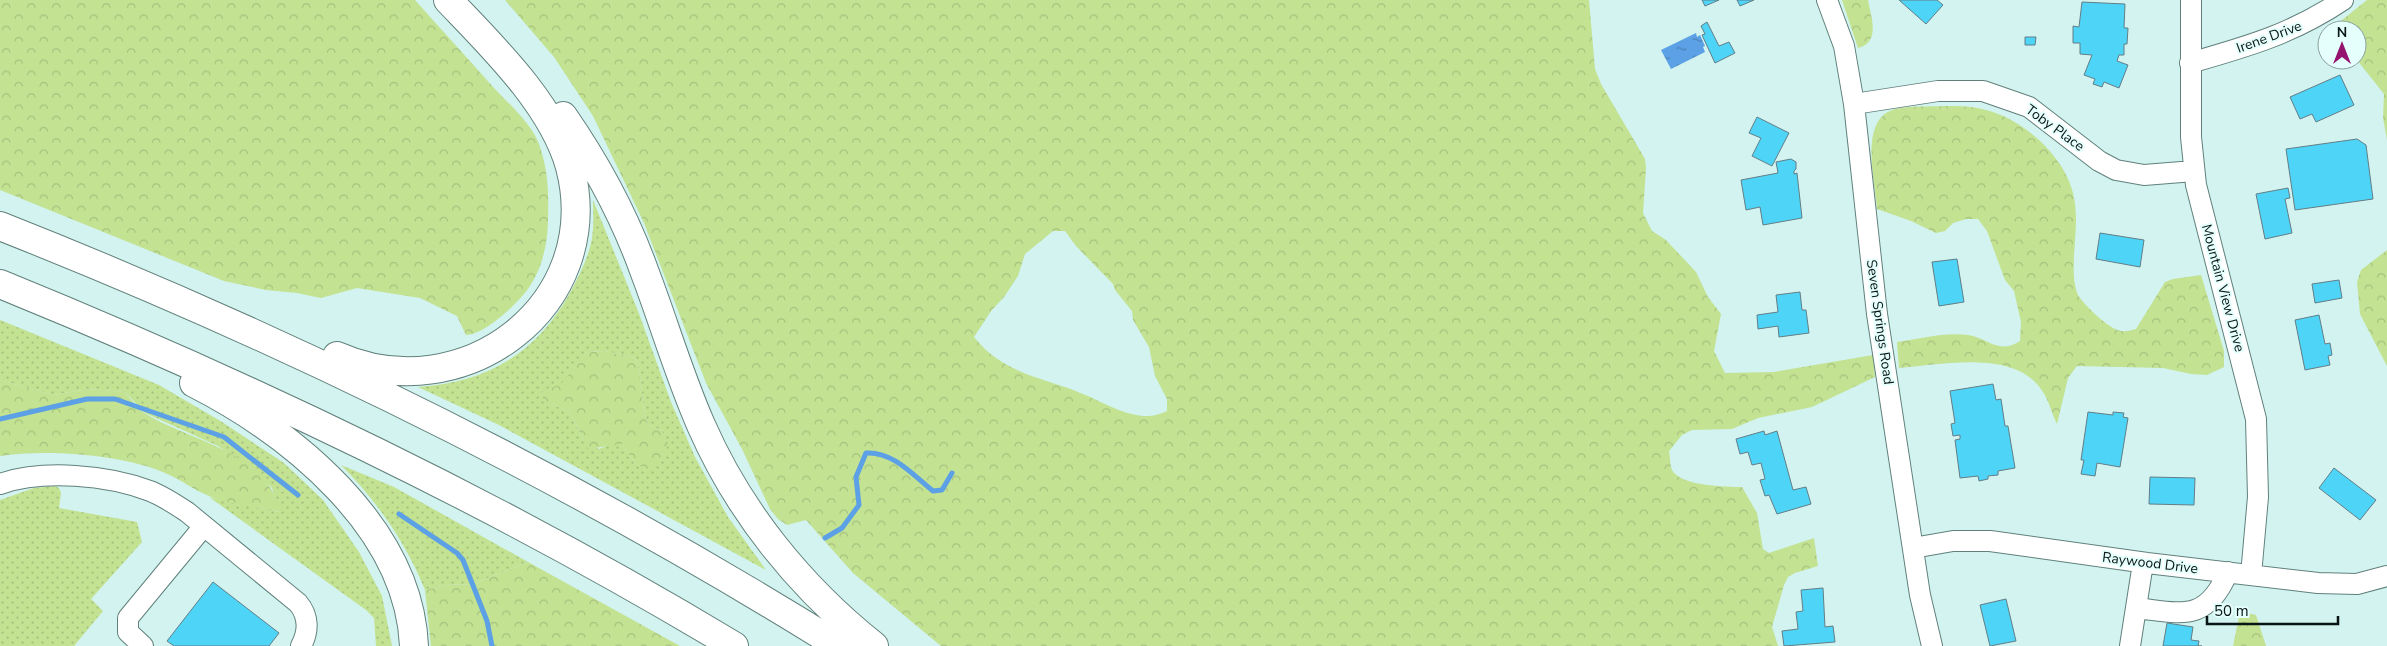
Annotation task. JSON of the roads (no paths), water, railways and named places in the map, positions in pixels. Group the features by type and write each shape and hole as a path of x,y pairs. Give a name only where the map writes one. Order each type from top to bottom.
{"highway":[{"path":"149,287 258,321 360,365 392,372 427,372 464,363 499,346 528,322 553,290 568,256 572,238 575,201 570,168 558,136 532,95 448,0"},
{"path":"466,0 536,80 557,108 594,162 613,196 645,271 688,394 728,479 760,529 798,576 838,617 874,646"},
{"path":"0,226 149,287 382,394 554,482 710,569 839,646"},
{"path":"0,284 74,314 262,396 377,451 554,543 734,646"},
{"path":"74,314 121,347 197,385 258,420 318,468 359,514 392,564 408,605 414,646"}],"street":[{"name":"Seven Springs Road","path":"1827,0 1844,46 1854,104 1877,314 1913,548 1932,646"},
{"name":"Mountain View Drive","path":"2191,0 2191,137 2194,171 2256,419 2258,497 2250,575"},
{"name":"Irene Drive","path":"2190,63 2282,34 2315,19 2334,3"},
{"name":"Toby Place","path":"1854,104 1938,91 1971,90 1988,92 2029,107 2099,161 2116,170 2144,176 2194,171"},
{"path":"0,484 34,476 60,475 127,484 167,499 204,526 302,608 307,626 301,646"},
{"path":"143,646 128,632 128,618 204,526"},
{"name":"Raywood Drive","path":"1913,548 1952,541 1990,541 2143,563 2339,585 2357,584 2387,576"},
{"path":"2130,646 2143,563"},
{"path":"2136,608 2185,614 2196,611 2219,591 2228,572"}],"water":[{"path":"1696,33 1697,37 1700,35 1705,46 1703,47 1705,52 1671,69 1661,50"}],"waterway":[{"path":"0,419 87,399 115,399 224,437 298,495"},
{"path":"825,538 842,528 859,505 856,477 866,453 876,453 894,460 933,491 942,490 952,473"},
{"path":"399,514 457,553 463,560 487,621 492,646"}]}
